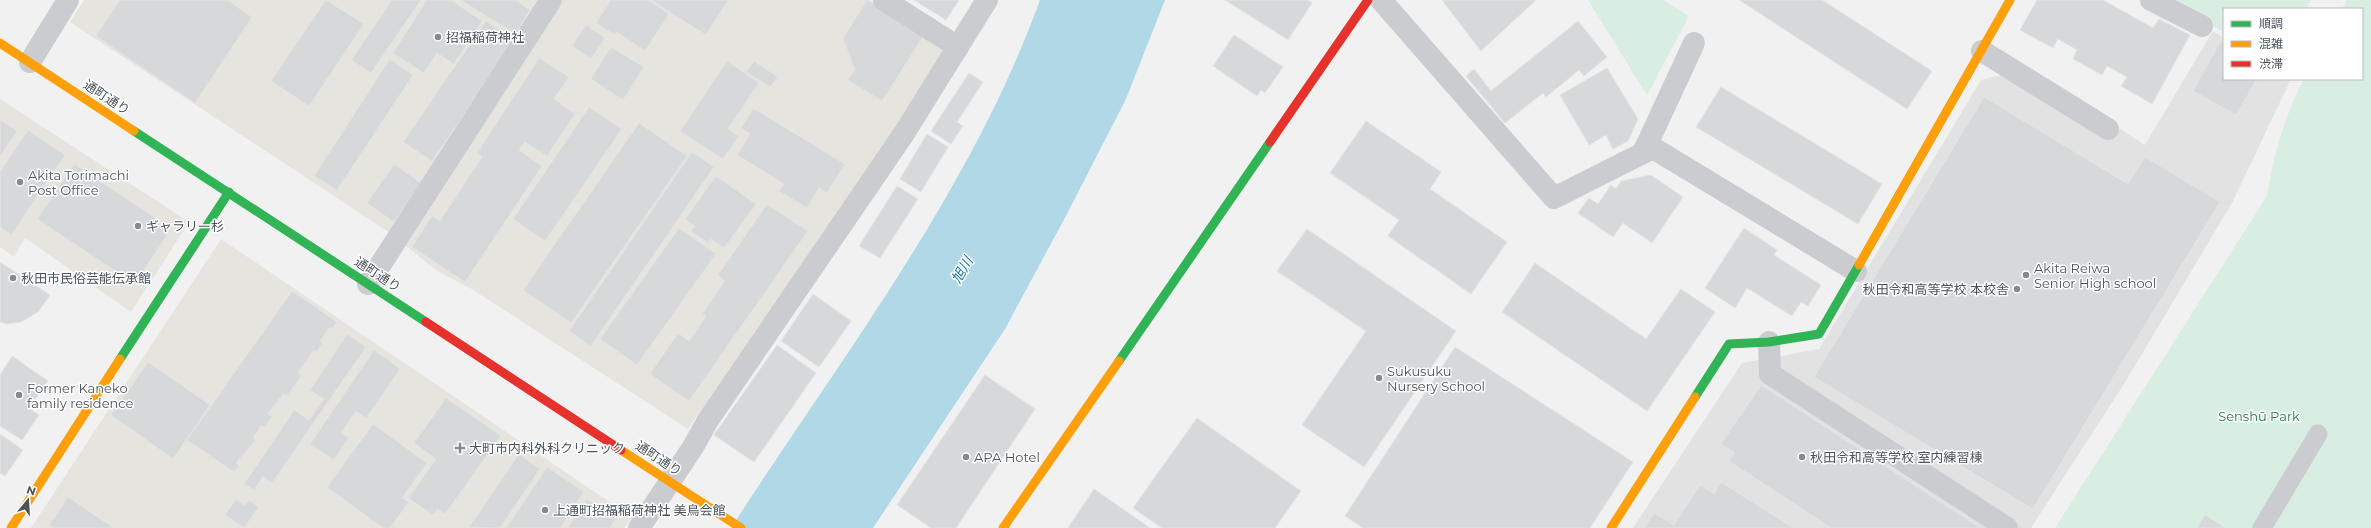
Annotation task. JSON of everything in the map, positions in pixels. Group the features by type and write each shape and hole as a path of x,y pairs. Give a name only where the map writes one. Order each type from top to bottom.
{"street":[{"path":"30,62 68,0"},
{"path":"368,284 551,0"},
{"path":"884,0 958,47"},
{"path":"639,528 708,420 903,135 987,0"},
{"path":"1003,528 1368,0"},
{"path":"1381,0 1554,198 1653,148 1856,271"},
{"path":"1611,528 1729,344 1769,342 1819,334 1982,52 2010,0"},
{"path":"2151,0 2202,26"},
{"name":"通町通り","path":"0,42 741,528"},
{"path":"1643,153 1694,43"},
{"path":"1982,52 2108,129"},
{"path":"11,528 229,192"},
{"path":"1769,342 1770,374 2007,528"}],"lane":[{"path":"2262,528 2318,434"}],"shaded area":[{"path":"84,0 543,0 393,235 70,22"},
{"path":"563,0 870,0 946,47 876,158 688,429 470,288 437,271 406,246"},
{"name":"Akita Reiwa Senior High school","path":"2213,31 2223,37 2223,80 2291,80 2233,201 2124,384 2031,528 1633,528 1742,363 1819,349 1981,80 2001,75 2117,127 2145,145"},
{"path":"0,99 189,222 131,312 25,238 14,257 0,247"},
{"path":"221,239 632,517 624,528 31,528"}],"green space":[{"path":"1588,0 1663,0 1689,16 1647,95"},
{"path":"2163,0 2311,0 2307,8 2223,8 2223,31"},
{"name":"Senshū Park","path":"2347,0 2371,0 2371,528 2055,528 2267,196 2276,151 2291,107 2304,80 2363,80 2363,8 2343,8"}],"water":[{"name":"旭川","path":"1040,0 1165,0 1126,99 1068,212 1005,329 873,528 731,528 859,337 940,207 978,140 1011,71"}],"building":[{"path":"120,0 227,0 252,17 195,103 96,36"},
{"path":"326,0 364,24 309,106 271,81"},
{"path":"392,0 421,0 371,73 351,60"},
{"name":"招福稲荷神社","path":"427,0 451,0 482,21 454,64 437,53 424,73 393,53"},
{"path":"460,0 515,0 530,10 516,34"},
{"path":"611,0 648,0 669,14 645,51 617,32 615,35 596,23"},
{"path":"651,0 728,0 706,35"},
{"path":"867,0 924,35 882,101 848,80 855,70 843,38"},
{"path":"914,0 959,0 946,20"},
{"path":"1225,0 1308,0 1312,3 1288,40"},
{"path":"1442,0 1536,0 1481,51"},
{"path":"1739,0 1822,0 1932,71 1907,109"},
{"path":"2037,0 2103,0 2153,28 2159,19 2190,35 2152,104 2121,86 2127,77 2107,66 2102,75 2073,59 2077,50 2058,39 2053,48 2020,30"},
{"path":"486,21 515,41 432,161 403,142"},
{"path":"1578,21 1607,57 1584,76 1579,70 1546,97 1543,93 1505,123 1466,76 1474,69 1491,91"},
{"path":"586,25 605,38 591,59 572,46"},
{"path":"1234,35 1283,67 1265,93 1261,90 1257,96 1213,66"},
{"path":"2220,42 2223,44 2223,80 2256,80 2236,115 2193,91"},
{"path":"611,47 644,67 623,100 591,79"},
{"path":"539,58 569,77 554,99 575,114 547,156 525,142 519,150 542,166 465,282 412,247 432,216 440,221 482,157 477,153"},
{"path":"390,59 413,75 337,190 314,176"},
{"path":"727,61 759,83 728,129 739,136 723,159 680,131"},
{"path":"754,61 778,77 770,87 746,72"},
{"path":"1607,68 1638,119 1628,141 1613,149 1606,135 1589,145 1560,95"},
{"path":"969,73 983,82 957,122 963,126 951,144 931,131"},
{"path":"1721,87 1882,184 1858,224 1696,127"},
{"name":"秋田令和高等学校 本校舎","path":"1984,97 2128,184 2145,157 2220,202 2033,509 1814,377"},
{"path":"589,107 622,129 545,241 513,219"},
{"path":"753,108 845,164 827,193 819,188 807,208 779,191 784,184 737,155 750,134 741,128"},
{"path":"0,120 17,131 0,157"},
{"path":"1366,121 1441,172 1430,189 1507,242 1471,294 1388,236 1399,220 1330,173"},
{"path":"639,123 687,156 571,323 523,290"},
{"path":"28,130 65,155 11,235 0,227 0,172"},
{"path":"927,134 948,147 921,192 900,179"},
{"path":"692,152 714,167 591,346 569,331"},
{"path":"74,164 157,219 167,235 135,284 37,219"},
{"path":"394,164 421,183 394,222 367,203"},
{"path":"1651,175 1683,197 1652,243 1623,223 1613,237 1578,213 1589,198 1598,204 1611,185 1616,189 1621,181"},
{"path":"716,176 756,204 724,248 711,239 708,243 691,231 695,226 685,219"},
{"path":"897,186 918,199 880,258 859,246"},
{"path":"767,204 808,231 689,401 650,374 678,333 689,341 706,316 702,314 725,281 718,275"},
{"path":"679,228 716,254 637,365 600,339"},
{"path":"1744,228 1777,250 1774,255 1821,285 1808,306 1801,302 1792,316 1747,288 1735,308 1705,288"},
{"name":"Sukusuku Nursery School","path":"1307,229 1456,331 1364,467 1302,425 1366,331 1277,271"},
{"name":"秋田市民俗芸能伝承館","path":"0,262 50,295 38,312 21,322 7,324 0,322"},
{"path":"1535,263 1646,339 1681,289 1715,312 1647,411 1502,312"},
{"path":"292,291 337,322 332,329 329,328 320,341 323,343 316,352 314,350 298,373 302,375 287,396 283,394 268,414 272,417 264,427 262,425 253,438 256,440 236,463 239,465 234,472 187,440"},
{"path":"813,294 851,321 819,367 781,341"},
{"path":"347,334 366,347 272,483 263,476 254,490 244,484 294,410 309,420 324,399 310,390"},
{"path":"777,345 816,373 754,462 714,435"},
{"path":"1455,347 1633,462 1590,528 1363,528 1345,516"},
{"path":"374,350 400,369 366,418 356,411 341,433 349,438 334,460 310,444"},
{"name":"Former Kaneko family residence","path":"12,356 48,381 29,408 39,415 22,440 0,426 0,375"},
{"path":"148,362 210,405 173,459 111,415"},
{"name":"APA Hotel","path":"985,375 1035,409 956,528 931,528 897,505"},
{"name":"秋田令和高等学校 室内練習棟","path":"1761,385 1980,528 1831,528 1729,461 1735,453 1721,444"},
{"path":"446,398 501,436 445,514 438,509 433,515 408,498 436,459 414,443"},
{"path":"1197,418 1301,491 1275,528 1162,528 1133,508"},
{"path":"373,424 427,463 402,498 409,502 390,528 383,528 327,487"},
{"path":"0,434 23,450 5,476 0,473"},
{"path":"519,454 540,469 500,528 469,527"},
{"name":"上通町招福稲荷神社 美鳥会館","path":"547,467 584,492 560,528 506,528"},
{"path":"1721,482 1793,528 1644,528 1654,513 1674,525 1700,485 1714,494"},
{"path":"1094,489 1150,528 1068,528"},
{"path":"68,497 114,528 54,528 49,525"},
{"path":"236,499 245,505 249,500 259,507 244,528 225,515"},
{"path":"587,499 616,518 610,528 568,528"},
{"path":"2205,515 2226,528 2197,528"}],"traffic: fast":[{"path":"134,131 426,322"},
{"path":"1119,361 1270,142"},
{"path":"120,359 229,192"},
{"path":"1695,397 1729,344 1769,342 1819,334 1859,265"}],"traffic: slow":[{"path":"1859,265 2010,0"},
{"path":"0,43 134,131"},
{"path":"11,528 120,359"},
{"path":"1003,528 1119,361"},
{"path":"1611,528 1695,397"},
{"path":"621,450 741,528"}],"traffic: jam":[{"path":"1270,142 1368,0"},
{"path":"426,322 621,450"}],"place":[{"name":"招福稲荷神社","path":"438,37"},
{"name":"Akita Torimachi Post Office","path":"20,182"},
{"name":"ギャラリー杉","path":"138,226"},
{"name":"Akita Reiwa Senior High school","path":"2026,275"},
{"name":"秋田市民俗芸能伝承館","path":"13,278"},
{"name":"秋田令和高等学校 本校舎","path":"2017,289"},
{"name":"Sukusuku Nursery School","path":"1379,378"},
{"name":"Former Kaneko family residence","path":"19,395"},
{"name":"大町市内科外科クリニック","path":"460,448"},
{"name":"APA Hotel","path":"966,457"},
{"name":"秋田令和高等学校 室内練習棟","path":"1802,457"},
{"name":"上通町招福稲荷神社 美鳥会館","path":"545,510"}]}
